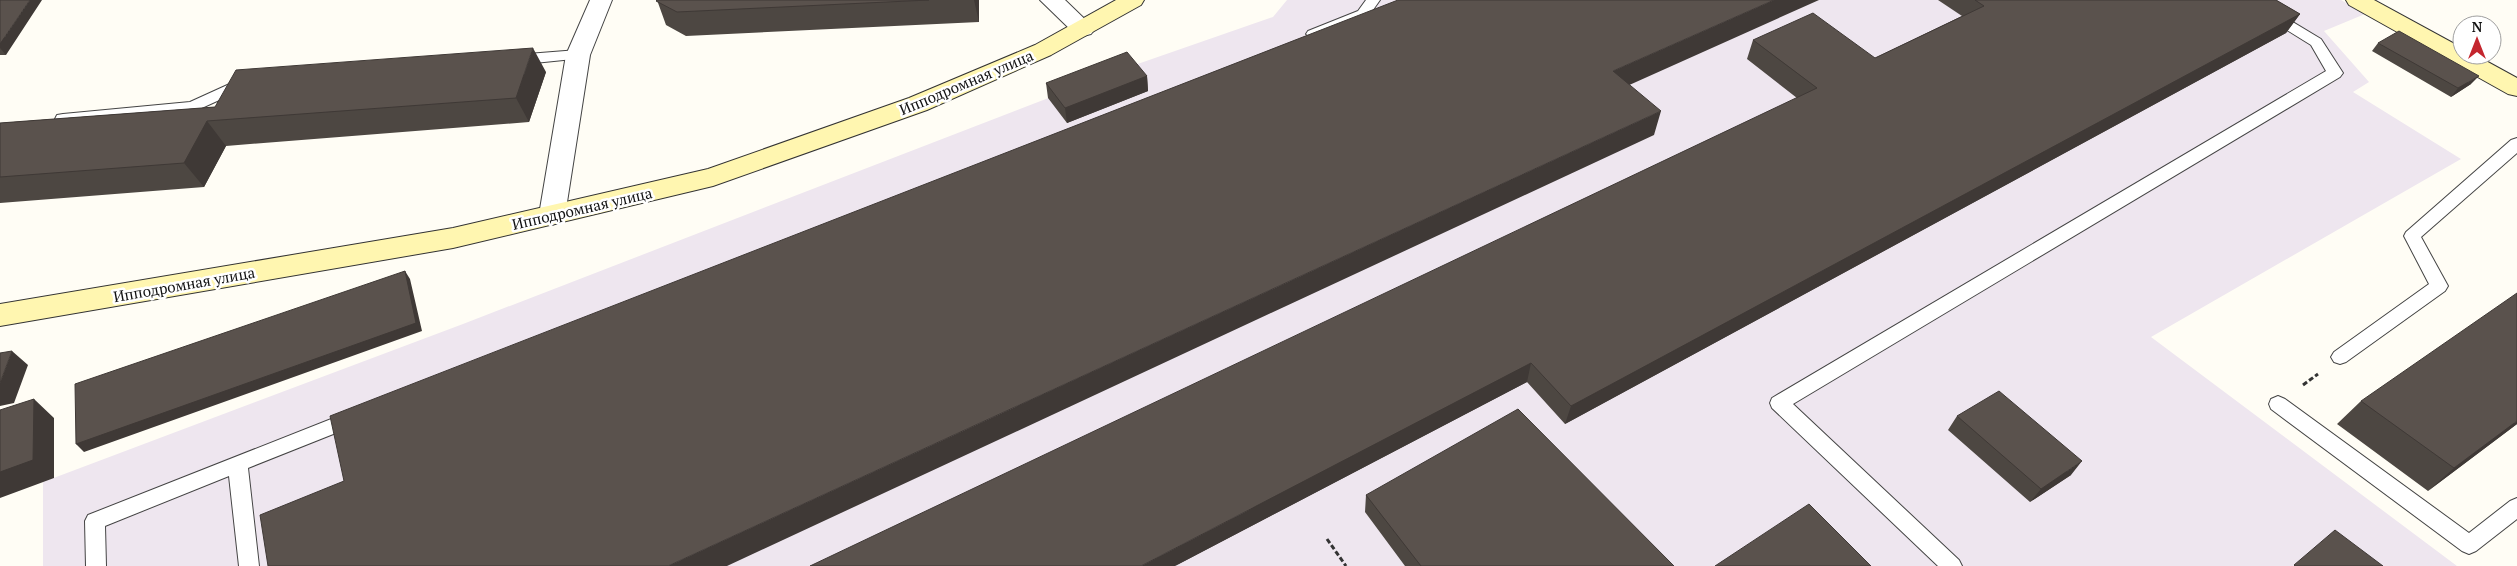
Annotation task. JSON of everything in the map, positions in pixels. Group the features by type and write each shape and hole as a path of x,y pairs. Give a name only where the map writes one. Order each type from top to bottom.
{"street":[{"path":"552,215 578,56 601,0"},
{"path":"1051,0 1083,29"},
{"name":"Ипподромная улица","path":"0,315 453,238 713,177 918,104 1043,50 1133,0"},
{"path":"2357,0 2517,88"}],"lane":[{"path":"1298,40 1363,14 1373,0"},
{"path":"1952,566 1779,403 2335,73 2316,42 2246,0"},
{"path":"500,62 578,56"},
{"path":"48,120 194,107 243,82 263,81"},
{"path":"2340,357 2439,286 2412,236 2517,144"},
{"path":"2278,404 2469,545 2517,506"},
{"path":"96,566 95,521 367,413"},
{"path":"238,464 249,566"}],"path":[{"path":"2278,404 2340,357"},
{"path":"1327,539 1346,566"}],"shaded area":[{"path":"1287,0 2341,0 2365,14 2324,31 2369,82 2353,92 2461,159 2151,337 2457,566 43,566 43,482 463,324 1129,67 1273,17"}],"building":[{"path":"0,0 30,0 0,44"},
{"path":"657,0 929,0 677,12"},
{"path":"1398,0 1774,0 1613,71 1661,111 668,566 268,566 260,515 344,481 330,416"},
{"path":"1975,0 2276,0 2300,14 1571,406 1531,363 1141,566 810,566 1817,88 1753,40 1813,13 1875,58 1984,6"},
{"path":"2399,31 2452,61 2452,65 2459,65 2479,76 2458,88 2378,43"},
{"path":"533,48 516,98 207,121 184,163 0,177 0,123 215,107 236,70"},
{"path":"1127,52 1147,76 1065,108 1046,83"},
{"path":"405,271 416,323 76,444 75,384"},
{"path":"2517,293 2517,421 2454,468 2361,401"},
{"path":"12,351 0,383 0,353"},
{"path":"1999,391 2082,461 2041,489 1957,416"},
{"path":"34,399 33,460 0,472 0,410"},
{"path":"1518,409 1674,566 1421,566 1366,495"},
{"path":"1809,504 1871,566 1715,566"},
{"path":"2335,530 2383,566 2294,565"}]}
